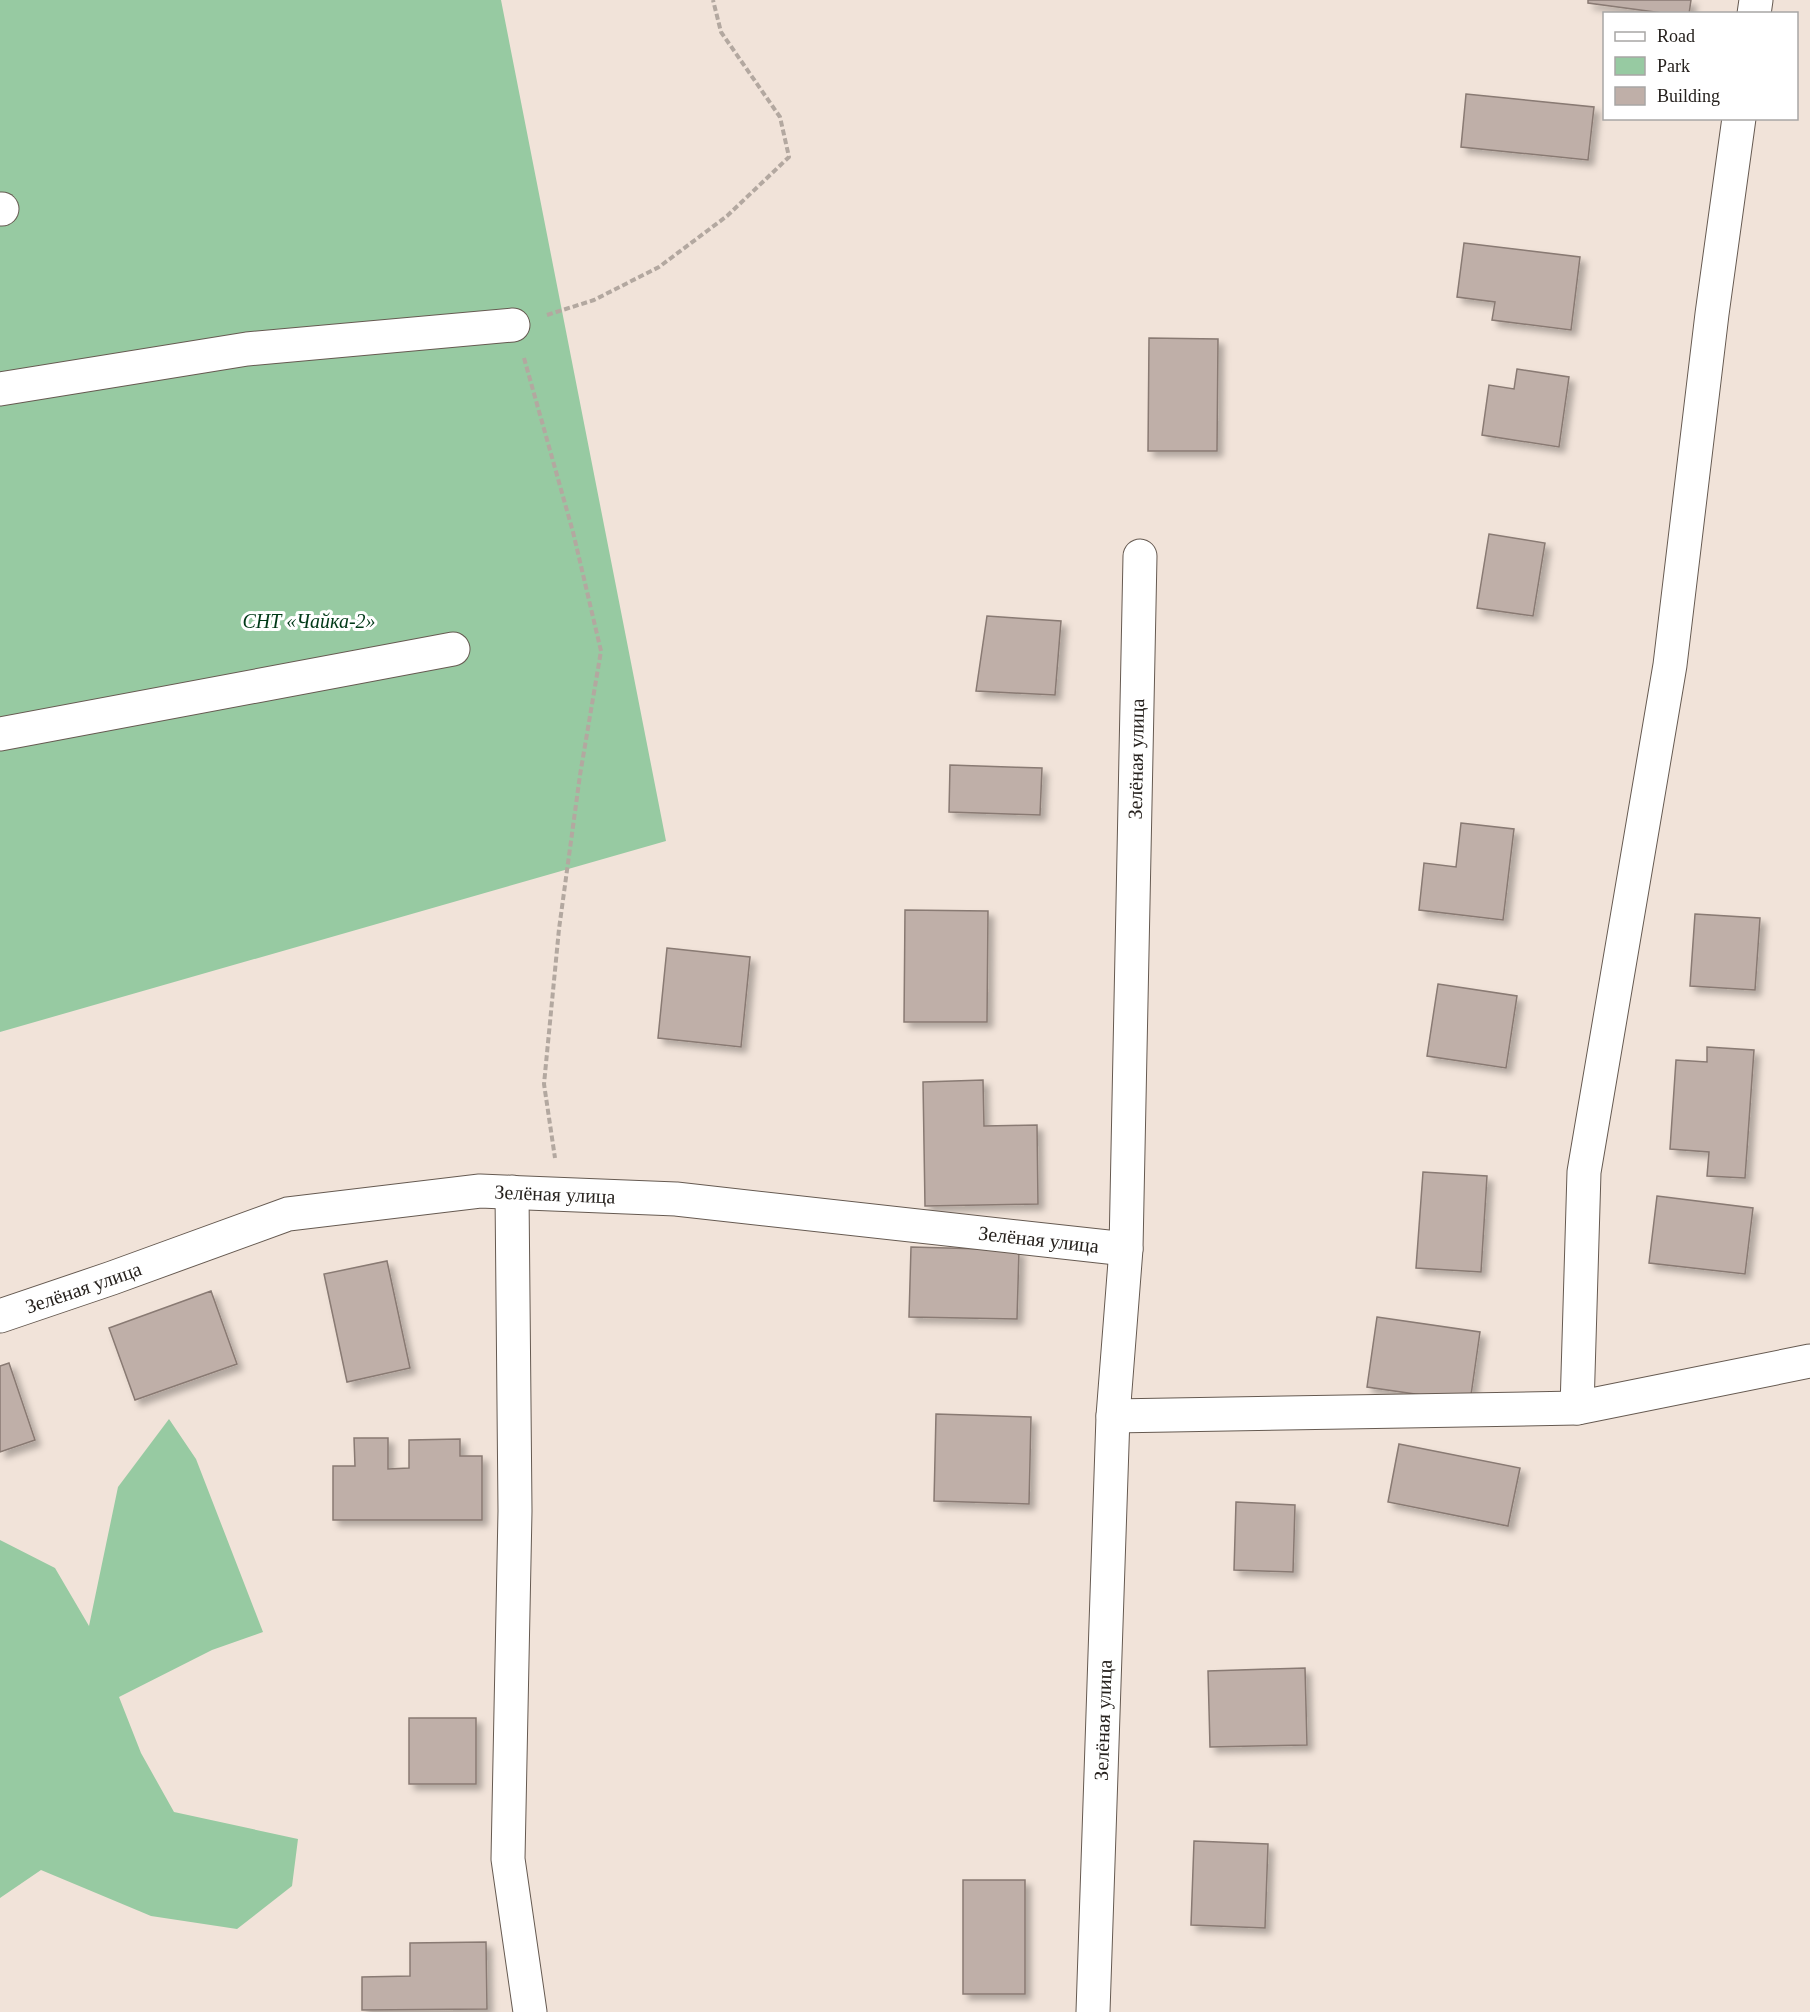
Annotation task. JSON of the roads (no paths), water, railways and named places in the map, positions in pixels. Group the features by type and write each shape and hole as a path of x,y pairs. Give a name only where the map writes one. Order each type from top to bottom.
{"street":[{"path":"1577,1408 1584,1172 1670,665 1739,120"},
{"path":"0,389 247,349 513,325"},
{"name":"Зелёная улица","path":"1093,2012 1113,1416 1126,1249 1140,556"},
{"path":"0,734 453,649"},
{"name":"Зелёная улица","path":"0,1316 288,1214 480,1191 676,1199 1126,1249"},
{"path":"512,1192 515,1511 508,1858 530,2012"},
{"path":"1113,1416 1577,1408 1810,1361"}],"park label":[{"name":"СНТ «Чайка-2»","path":"309,621"}]}
